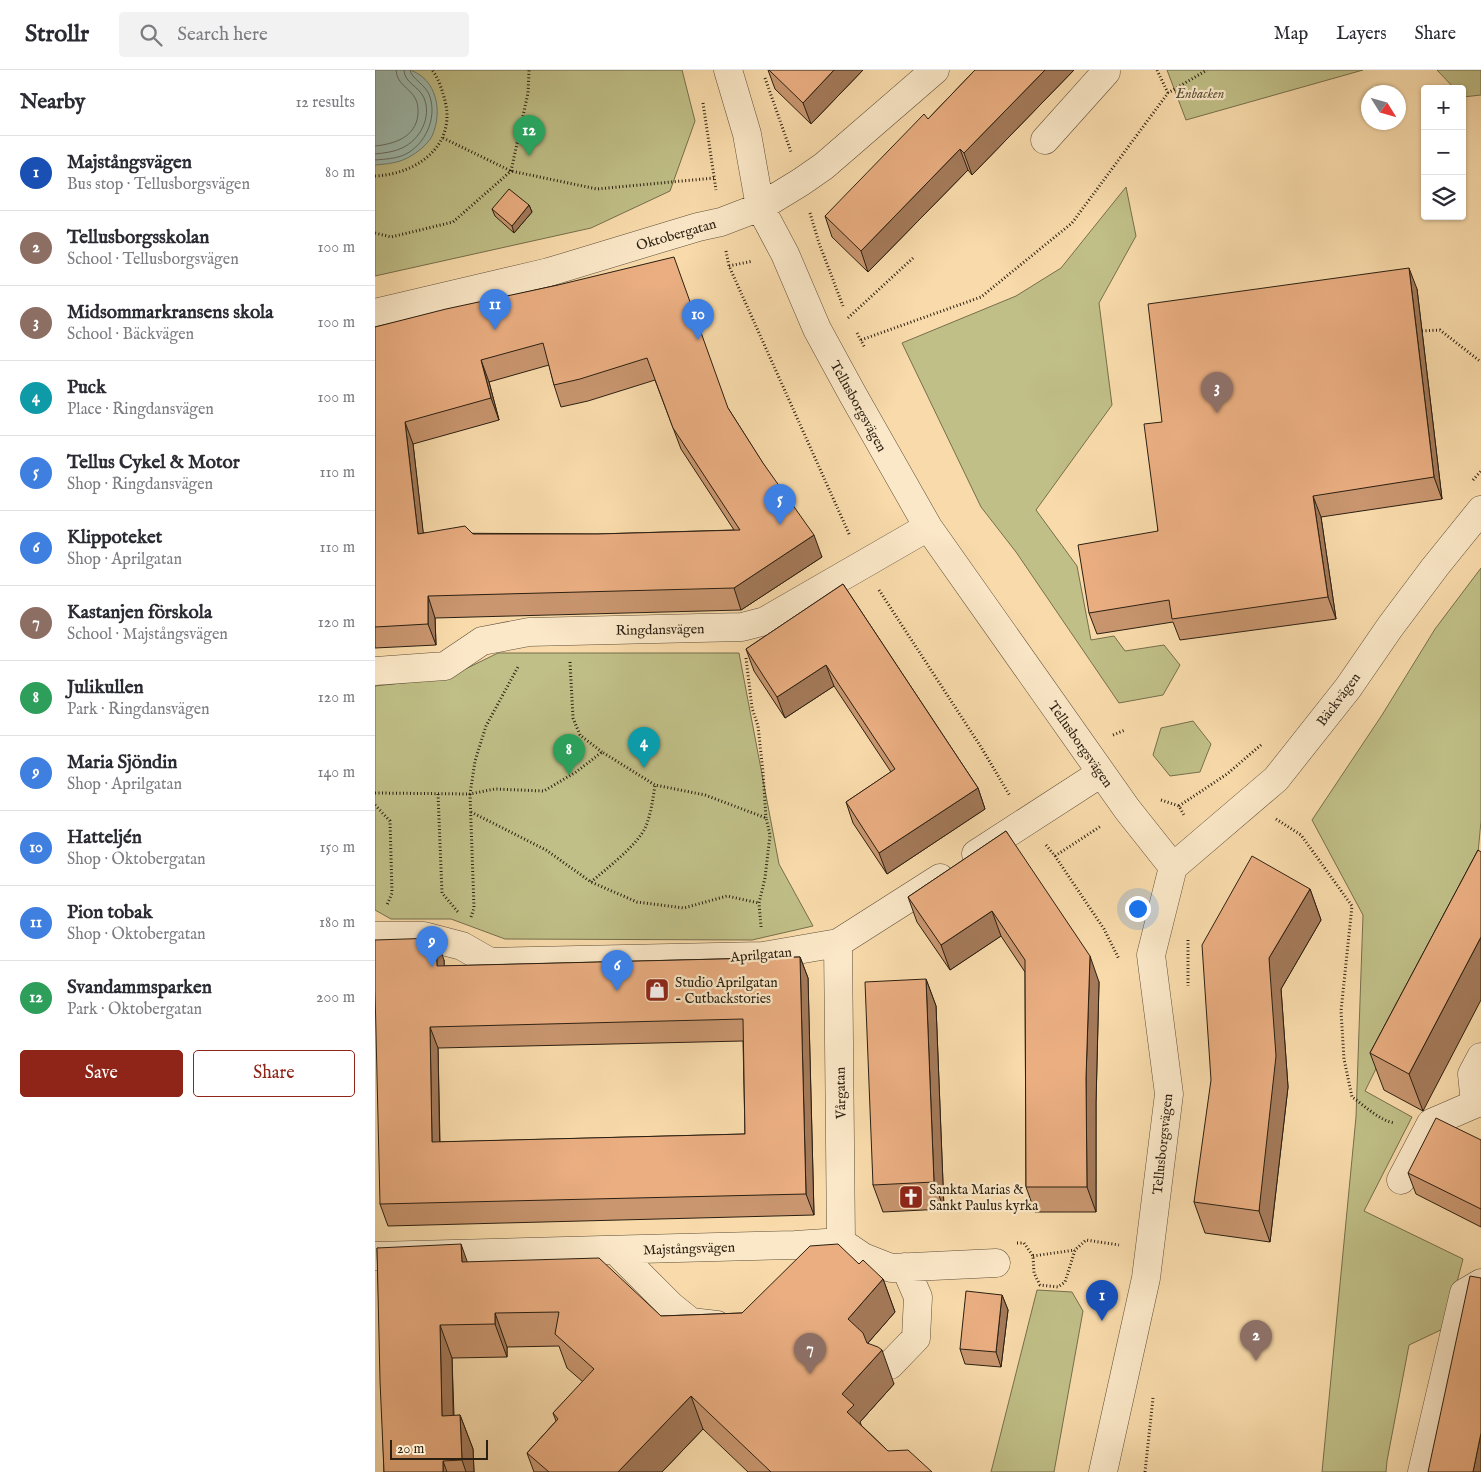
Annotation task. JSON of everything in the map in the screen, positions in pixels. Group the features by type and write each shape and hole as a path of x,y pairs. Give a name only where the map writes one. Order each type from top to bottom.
{"street":[{"name":"Tellusborgsvägen","path":"728,70 747,134 760,207 785,254 817,329 928,528 1127,809 1173,867 1151,955 1169,1094 1146,1278 1103,1472"},
{"name":"Oktobergatan","path":"375,313 549,272 698,227 721,222 760,207 824,166 935,70"},
{"path":"1045,140 1106,72 1104,70"},
{"name":"Bäckvägen","path":"1173,867 1276,779 1348,688 1395,620 1481,510"},
{"name":"Ringdansvägen","path":"375,671 445,666 482,641 529,632 743,627 765,621 928,528"},
{"name":"Aprilgatan","path":"375,936 465,935 490,962 763,956 838,943 1101,773"},
{"name":"Vårgatan","path":"838,943 841,1242"},
{"path":"1401,1180 1431,1123 1478,1107 1472,1074 1481,1057"},
{"path":"841,1242 863,1257 891,1268 997,1263"},
{"name":"Majstångsvägen","path":"375,1256 795,1245 841,1242"},
{"path":"786,1273 795,1245"},
{"path":"615,1250 671,1306 691,1322 726,1325 741,1319"},
{"path":"891,1365 916,1338 918,1297 905,1267"},
{"path":"1421,1472 1464,1293 1481,1283"}],"path":[{"path":"375,176 400,172 422,162 443,138 448,123 447,103 441,86 432,70"},
{"path":"375,233 391,237 453,222 511,171 528,93 529,70"},
{"path":"762,70 783,126 819,243 848,318 866,349"},
{"path":"1157,70 1168,93"},
{"path":"861,340 981,297 1072,222 1168,93 1207,70"},
{"path":"443,138 511,171 597,189 714,178 702,96"},
{"path":"848,318 913,258"},
{"path":"729,266 863,564 981,747 1025,822 1055,856 1104,929 1121,962"},
{"path":"1422,331 1439,330 1481,362"},
{"path":"743,627 752,708 758,726 766,818 770,835 765,878 759,902 763,956"},
{"path":"569,631 573,718 580,735 602,752 655,784 705,795 766,818"},
{"path":"465,935 474,908 470,794 475,761 486,726 518,667 529,632"},
{"path":"1107,728 1117,743"},
{"path":"1113,735 1125,730"},
{"path":"375,793 470,794 495,789 544,790 576,772 602,752"},
{"path":"591,882 627,850 645,828 651,810 655,784"},
{"path":"438,794 442,892 465,935"},
{"path":"1159,799 1179,806"},
{"path":"375,805 390,821 392,893 385,907"},
{"path":"471,812 546,850 591,882 637,902 684,908 727,896 759,902"},
{"path":"1269,814 1301,835 1353,906 1341,1011 1344,1059 1352,1097 1392,1123"},
{"path":"1187,935 1188,993"},
{"path":"1015,1242 1024,1242 1033,1256 1034,1273 1040,1285 1058,1287 1065,1282 1075,1250 1086,1240 1121,1245"},
{"path":"1033,1256 1075,1250"},
{"path":"1145,1472 1154,1394"}],"green space":[{"path":"375,70 682,70 695,121 670,191 591,228 375,276"},
{"name":"Enbacken","path":"1167,70 1363,70 1186,120"},
{"path":"1437,70 1481,70 1481,95 1466,97 1466,85 1451,85"},
{"path":"1126,187 1136,236 1099,303 1112,405 1036,510 1077,566 1091,640 1114,636 1125,651 1164,645 1180,665 1163,695 1119,703 1016,552 981,507 902,343 1016,296 1061,268"},
{"path":"1481,568 1481,821 1477,864 1365,1091 1412,1117 1364,1211 1463,1259 1445,1328 1409,1345 1386,1472 1322,1472 1356,1117 1363,915 1312,820 1382,715 1435,629"},
{"path":"498,653 739,653 779,864 813,926 752,940 505,939 451,919 391,919 375,910 375,686 447,678"},
{"path":"1193,721 1211,744 1200,772 1170,776 1153,755 1161,728"},
{"path":"1037,1290 1072,1292 1083,1311 1054,1472 991,1472"}],"water":[{"path":"375,70 410,70 419,74 432,89 437,107 437,117 432,136 419,151 401,161 375,165"}],"building":[{"path":"769,70 834,70 803,103"},
{"path":"975,70 1045,70 964,153 960,149 861,251 825,216 924,114 928,119"},
{"path":"509,189 529,205 512,226 492,209"},
{"path":"674,257 728,408 763,463 814,535 734,588 428,596 428,624 375,627 375,327 446,309 558,285","holes":["543,343 554,385 647,358 673,428 740,530 597,534 473,534 465,526 418,534 405,422 491,398 481,360"]},
{"path":"1409,268 1434,477 1313,496 1328,597 1172,619 1169,600 1089,613 1078,545 1158,531 1144,424 1162,422 1148,304"},
{"path":"843,584 978,788 879,853 846,802 895,769 826,665 777,697 746,649"},
{"path":"1006,831 1090,956 1086,1078 1087,1187 1026,1187 1025,960 992,911 941,945 908,897"},
{"path":"1478,850 1481,852 1481,937 1409,1074 1370,1053"},
{"path":"1252,856 1310,889 1269,958 1276,1056 1259,1211 1194,1202 1211,1080 1202,945"},
{"path":"436,938 437,966 800,957 806,1194 380,1204 375,940","holes":["743,1019 745,1134 432,1142 430,1027"]},
{"path":"926,979 934,1182 873,1185 865,982"},
{"path":"1436,1118 1481,1140 1481,1209 1408,1173"},
{"path":"461,1244 462,1262 599,1258 661,1316 742,1313 810,1246 838,1244 859,1264 863,1260 883,1279 848,1319 863,1333 867,1343 882,1350 842,1394 854,1405 847,1412 888,1451 908,1450 932,1472 771,1472 691,1396 618,1472 549,1472 527,1453 558,1419 553,1413 594,1369 555,1334 559,1312 495,1313 495,1324 440,1325 442,1416 460,1415 462,1460 443,1461 443,1472 384,1472 377,1248"},
{"path":"1470,1276 1481,1278 1481,1433 1473,1472 1428,1472"},
{"path":"966,1291 1002,1295 996,1352 960,1349"}],"place":[{"name":"Svandammsparken","path":"529,156"},
{"name":"Pion tobak","path":"495,330"},
{"name":"Hatteljén","path":"698,340"},
{"name":"Midsommarkransens skola","path":"1217,413"},
{"name":"Tellus Cykel & Motor","path":"780,525"},
{"name":"Puck","path":"644,768"},
{"name":"Julikullen","path":"569,775"},
{"name":"Maria Sjöndin","path":"432,967"},
{"name":"Studio Aprilgatan - Cutbackstories","path":"657,990"},
{"name":"Klippoteket","path":"617,991"},
{"name":"Sankta Marias & Sankt Paulus kyrka","path":"911,1197"},
{"name":"Majstångsvägen","path":"1102,1321"},
{"name":"Tellusborgsskolan","path":"1256,1361"},
{"name":"Kastanjen förskola","path":"810,1374"}]}
